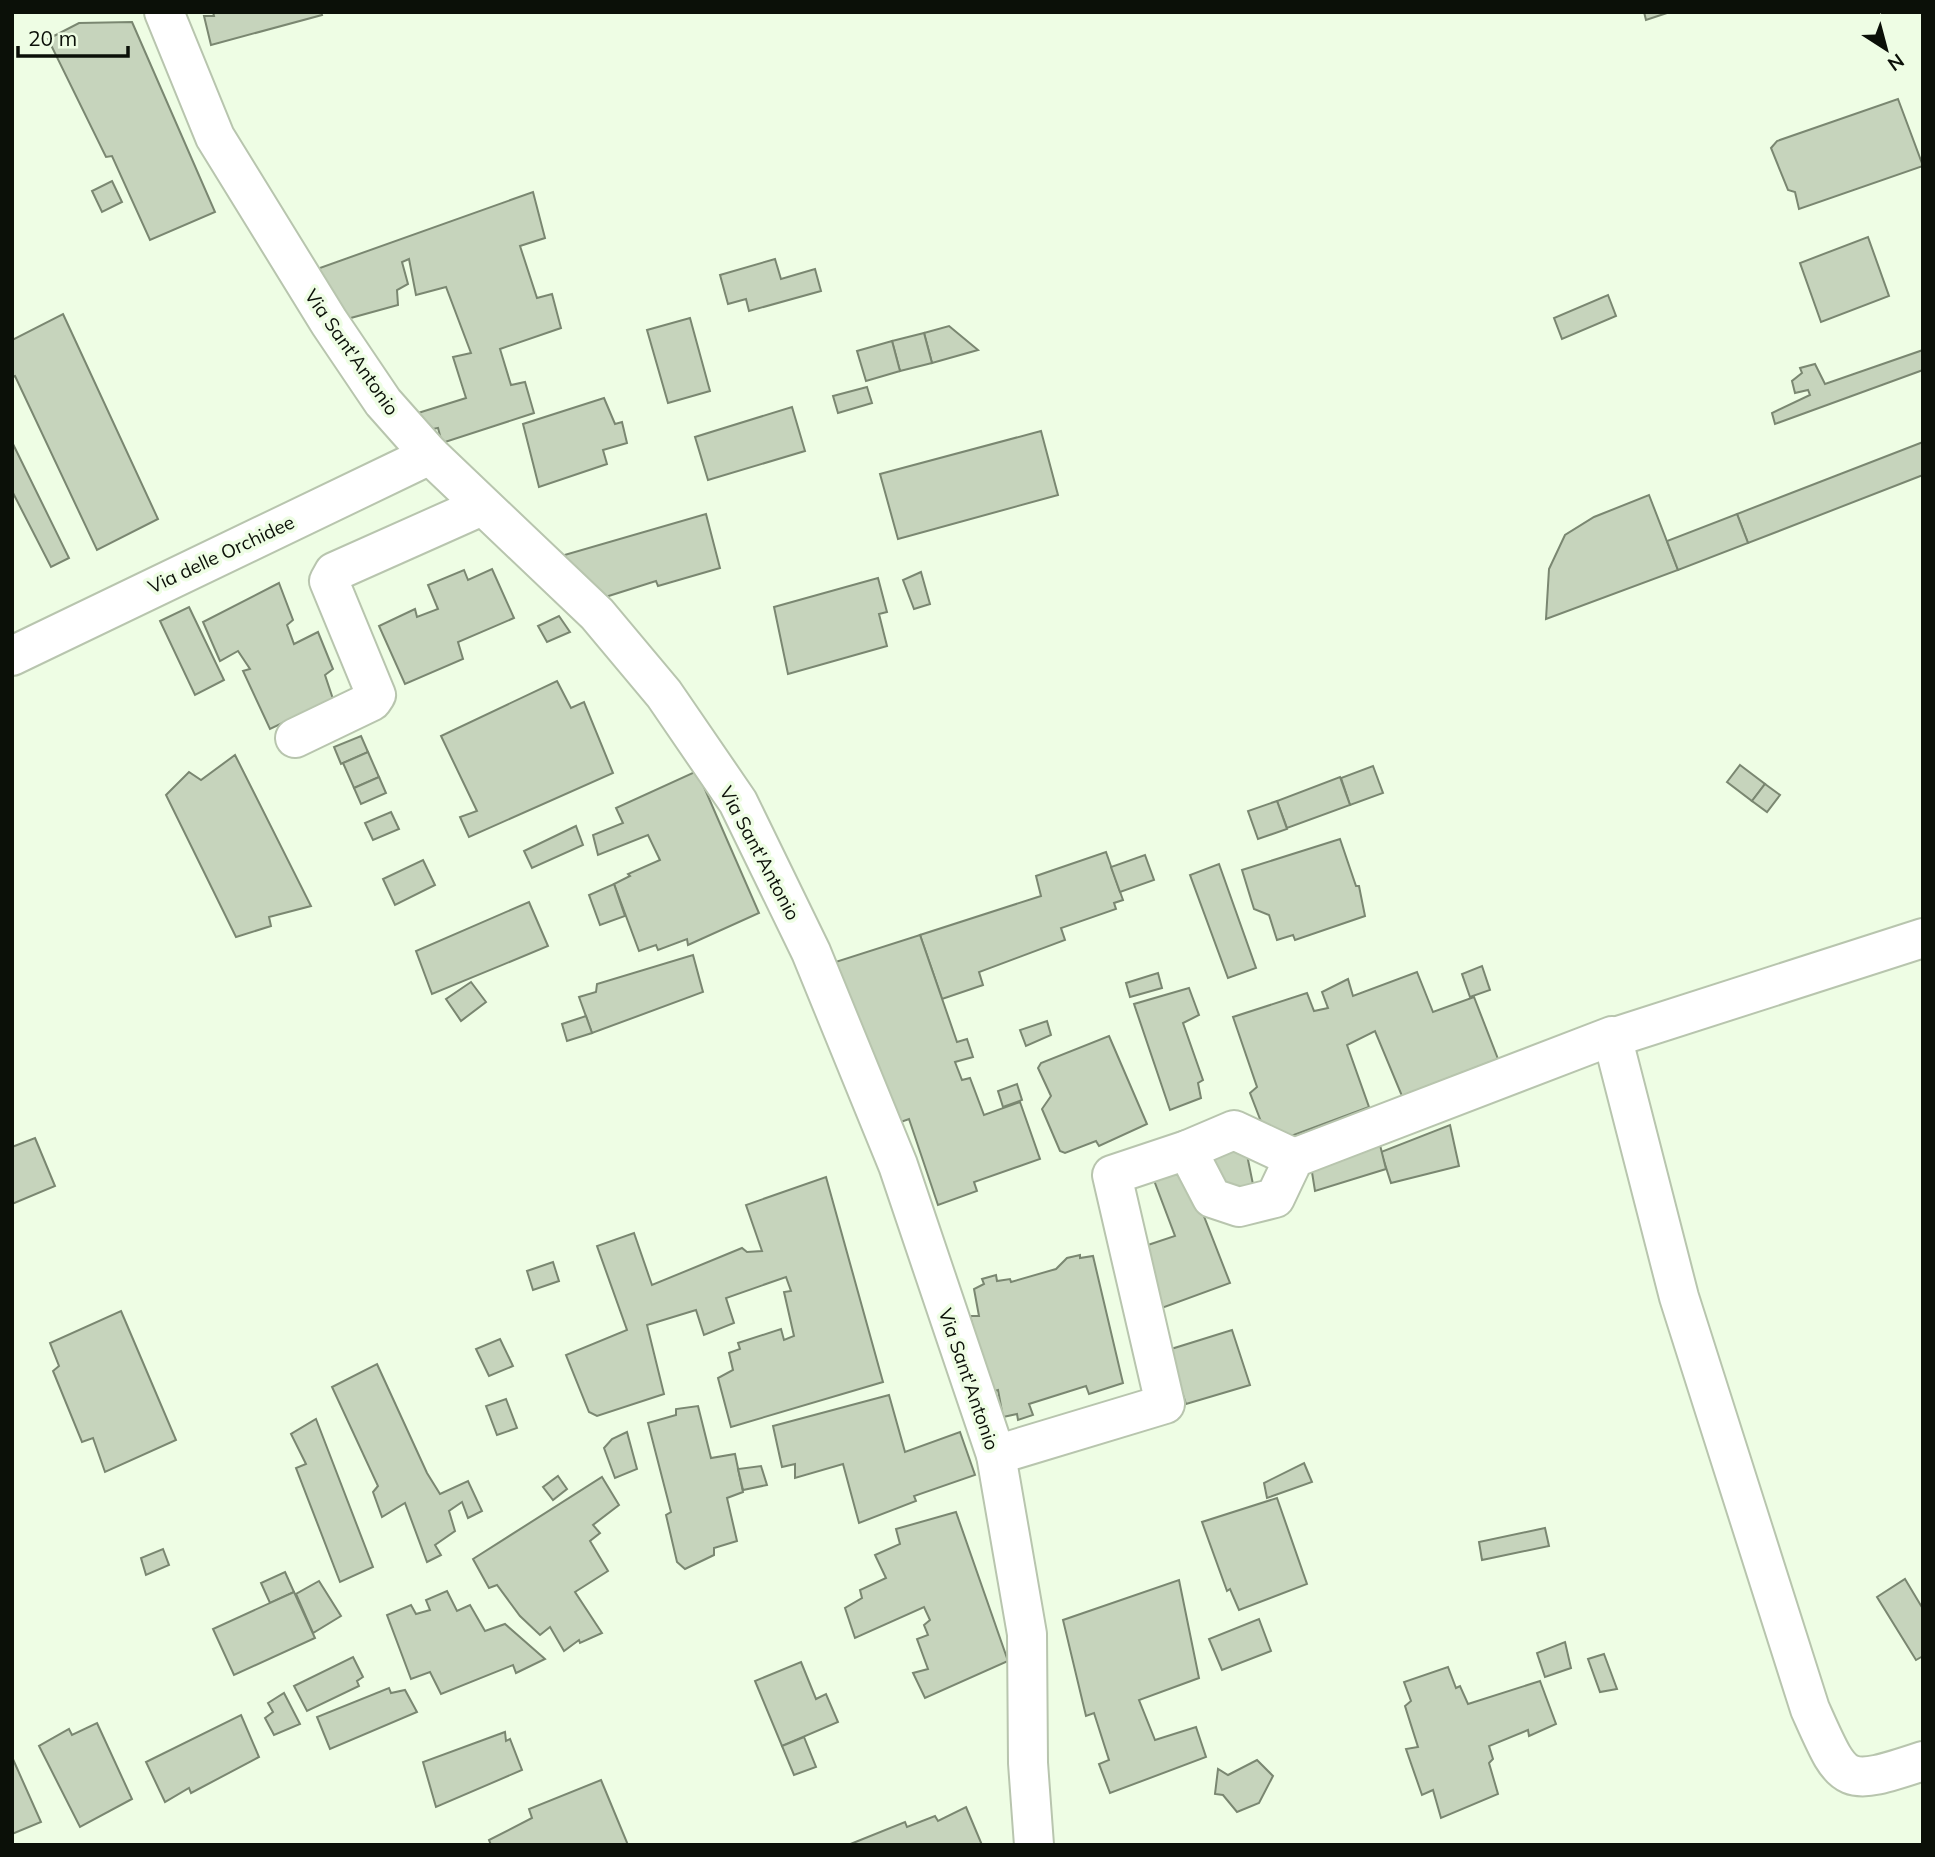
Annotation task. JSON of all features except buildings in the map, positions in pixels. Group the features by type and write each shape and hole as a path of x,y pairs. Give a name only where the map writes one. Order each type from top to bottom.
{"street":[{"name":"Via Sant'Antonio","path":"164,12 215,137 383,402 430,455 597,614 664,694 738,802 811,952 898,1165 996,1455 1027,1634 1028,1763 1034,1845"},
{"name":"Via delle Orchidee","path":"12,656 430,455"},
{"path":"295,738 372,701 376,695 329,581 334,572 482,506"},
{"path":"1618,1036 1923,938"},
{"path":"1188,1150 1212,1198 1239,1207 1275,1198 1294,1158 1612,1036 1679,1297 1810,1709 1831,1756 1846,1772 1855,1777 1875,1777 1923,1761"},
{"path":"996,1455 1166,1404 1112,1175 1188,1150 1234,1129 1294,1158"}]}
